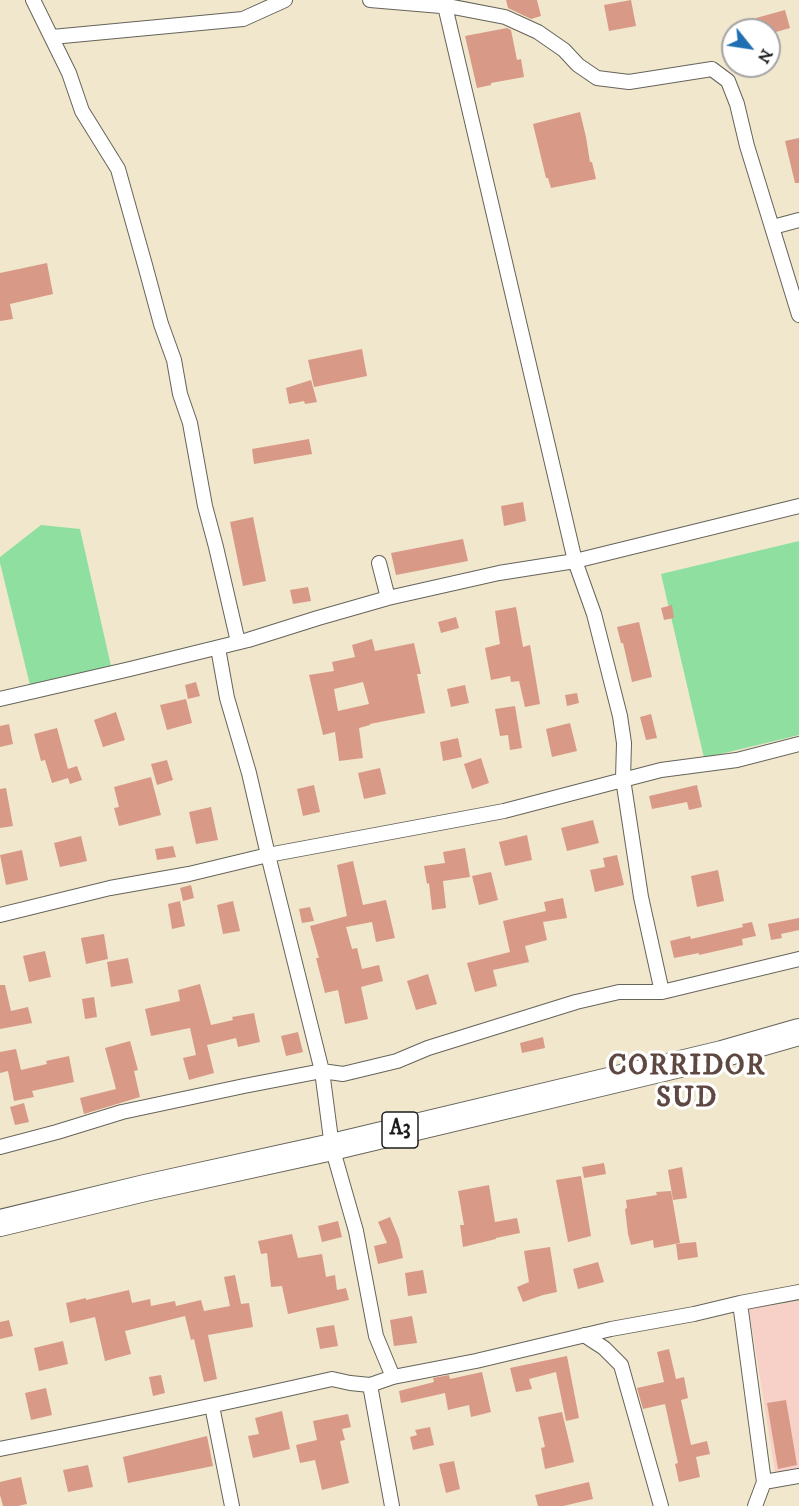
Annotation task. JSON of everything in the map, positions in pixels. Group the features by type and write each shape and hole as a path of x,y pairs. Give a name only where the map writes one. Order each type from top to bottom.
{"highway":[{"name":"A3","path":"0,1223 722,1054 799,1032"}],"street":[{"path":"33,0 69,73 82,111 118,169 160,324 174,360 180,394 190,423 204,506 238,642"},
{"path":"52,37 243,19 285,0"},
{"path":"370,0 445,6 505,17 538,32 597,78 629,82 712,69 728,81 737,104 747,146 799,315"},
{"path":"445,6 575,561 594,614 620,716 624,743 623,779 641,897 662,992"},
{"path":"772,227 799,220"},
{"path":"0,699 218,648 388,598 499,573 575,561 799,506"},
{"path":"379,563 388,598"},
{"path":"218,648 227,698 249,773 322,1071 332,1147 356,1232 376,1336 393,1377"},
{"path":"0,915 110,888 189,874 268,855 504,811 661,770 737,760 799,744"},
{"path":"0,1146 57,1132 122,1112 322,1071 343,1074 397,1061 428,1048 576,1002 619,992 662,992 799,959"},
{"path":"0,1449 332,1379 370,1385 393,1377 476,1361 611,1329 799,1292"},
{"path":"740,1303 764,1482 755,1506"},
{"path":"584,1335 604,1348 621,1365 661,1506"},
{"path":"370,1385 392,1506"},
{"path":"212,1406 232,1506"},
{"path":"764,1482 799,1476"}],"shaded area":[{"path":"799,1301 799,1470 775,1472 749,1309"}],"green space":[{"path":"41,525 80,529 111,666 30,685 0,557"},
{"path":"799,541 799,735 704,758 661,574"}],"building":[{"path":"506,0 537,0 541,16 531,19 508,8"},
{"path":"631,0 636,26 609,31 604,5"},
{"path":"785,10 790,28 781,31 781,18 756,18"},
{"path":"507,28 511,30 517,60 521,59 524,77 477,88 465,36"},
{"path":"580,112 590,162 592,162 596,179 551,188 546,178 533,124"},
{"path":"799,138 799,183 795,183 785,141"},
{"path":"47,263 53,294 10,304 13,319 0,321 0,273"},
{"path":"362,349 367,376 314,387 308,360"},
{"path":"311,380 317,402 305,404 304,401 289,404 286,388"},
{"path":"309,439 312,454 254,464 252,449"},
{"path":"523,502 526,521 504,526 501,506"},
{"path":"253,517 266,581 243,586 230,522"},
{"path":"463,539 468,561 396,575 391,553"},
{"path":"308,587 311,601 293,604 290,590"},
{"path":"672,605 674,618 664,620 661,608"},
{"path":"516,607 523,647 530,645 540,704 525,707 519,681 511,682 510,676 491,680 485,648 500,644 495,611"},
{"path":"456,617 459,628 441,633 438,622"},
{"path":"639,622 652,677 632,682 617,627"},
{"path":"372,639 375,651 414,643 421,674 417,674 425,713 359,728 363,758 339,761 335,732 323,735 309,675 334,671 332,662 355,657 352,645","holes":["363,682 369,704 338,711 334,689"]},
{"path":"196,682 200,696 188,699 185,685"},
{"path":"465,685 469,703 451,707 447,689"},
{"path":"577,693 579,703 567,706 565,695"},
{"path":"186,699 192,723 167,730 160,705"},
{"path":"515,706 522,748 510,750 508,735 500,736 495,709"},
{"path":"116,712 125,740 103,747 94,720"},
{"path":"651,714 657,738 646,740 640,717"},
{"path":"570,723 577,751 552,757 546,729"},
{"path":"9,724 13,744 0,747 0,726"},
{"path":"57,728 68,769 77,766 82,780 70,784 68,778 52,783 45,760 41,761 34,734"},
{"path":"458,738 462,757 443,761 440,742"},
{"path":"481,758 489,783 472,789 464,764"},
{"path":"167,760 173,780 157,785 151,764"},
{"path":"380,768 386,794 364,799 358,773"},
{"path":"151,777 161,815 119,826 114,808 119,807 114,787"},
{"path":"314,785 320,812 303,816 297,789"},
{"path":"697,785 702,807 689,810 687,802 652,809 649,796"},
{"path":"6,788 13,826 0,828 0,789"},
{"path":"211,807 218,840 196,844 189,812"},
{"path":"593,820 599,843 567,851 561,828"},
{"path":"527,835 532,860 505,866 499,842"},
{"path":"81,836 87,861 60,867 54,843"},
{"path":"173,846 176,857 157,860 155,849"},
{"path":"465,848 470,877 443,881 446,908 432,910 429,883 427,884 424,866 445,863 443,852"},
{"path":"22,850 28,880 6,885 0,855"},
{"path":"617,855 624,885 595,892 590,870 605,867 603,858"},
{"path":"353,861 363,905 386,900 395,938 376,942 372,922 346,927 352,949 357,948 362,969 379,965 383,981 361,987 368,1019 345,1024 338,990 325,993 310,926 347,916 337,865"},
{"path":"718,870 724,901 697,907 691,876"},
{"path":"491,872 498,900 479,905 472,876"},
{"path":"191,885 194,898 183,901 180,888"},
{"path":"563,898 567,918 543,922 547,940 525,946 529,962 493,970 497,986 475,992 467,963 510,952 503,921 546,911 544,902"},
{"path":"180,901 185,926 172,929 168,904"},
{"path":"233,901 240,931 223,934 217,905"},
{"path":"310,907 314,921 302,923 299,909"},
{"path":"799,918 799,930 781,934 782,938 771,940 768,924"},
{"path":"752,922 756,936 742,939 743,945 674,958 670,941 690,936 691,939 743,927 742,924"},
{"path":"104,934 108,959 86,964 81,938"},
{"path":"45,951 51,977 29,982 23,956"},
{"path":"128,958 133,983 111,987 107,962"},
{"path":"428,974 437,1004 416,1010 407,981"},
{"path":"200,984 211,1025 233,1020 232,1017 254,1013 260,1042 238,1047 236,1038 207,1045 214,1073 189,1080 183,1058 196,1055 190,1028 151,1036 145,1009 180,1001 178,990"},
{"path":"0,985 5,985 11,1011 28,1007 32,1023 0,1029"},
{"path":"94,997 97,1017 85,1019 82,999"},
{"path":"298,1032 303,1052 286,1056 281,1036"},
{"path":"543,1037 545,1048 522,1053 520,1043"},
{"path":"130,1041 138,1070 134,1071 140,1097 84,1114 80,1098 116,1089 105,1048"},
{"path":"16,1049 21,1070 69,1056 74,1082 32,1091 34,1097 14,1101 8,1071 0,1073 0,1052"},
{"path":"24,1103 29,1122 15,1125 10,1107"},
{"path":"604,1163 606,1174 584,1178 582,1167"},
{"path":"682,1167 687,1198 673,1200 668,1170"},
{"path":"581,1176 591,1236 568,1242 556,1180"},
{"path":"489,1185 495,1222 517,1218 520,1233 463,1247 460,1225 464,1225 458,1191"},
{"path":"671,1191 680,1243 654,1248 653,1240 631,1245 625,1209 627,1208 626,1200 657,1195 656,1192"},
{"path":"390,1217 399,1239 403,1258 378,1264 374,1246 387,1243 378,1222"},
{"path":"338,1221 342,1237 322,1242 318,1226"},
{"path":"292,1234 298,1258 322,1254 326,1277 335,1275 337,1290 346,1288 349,1300 288,1314 282,1286 271,1287 267,1253 261,1254 258,1241"},
{"path":"696,1242 698,1257 678,1260 676,1244"},
{"path":"550,1247 557,1292 523,1302 517,1287 529,1282 524,1251"},
{"path":"598,1262 604,1282 578,1289 573,1269"},
{"path":"423,1270 427,1293 408,1296 405,1273"},
{"path":"235,1275 241,1304 249,1303 253,1327 208,1335 217,1379 204,1382 194,1339 191,1340 185,1316 125,1331 131,1354 105,1361 95,1317 70,1323 66,1303 129,1290 132,1303 150,1299 151,1306 175,1301 176,1306 201,1300 204,1311 230,1306 224,1277"},
{"path":"412,1316 417,1343 394,1346 390,1320"},
{"path":"9,1320 13,1336 0,1339 0,1322"},
{"path":"334,1325 338,1346 320,1349 316,1328"},
{"path":"63,1341 68,1364 39,1371 34,1348"},
{"path":"669,1349 676,1379 684,1377 688,1398 681,1400 691,1445 707,1441 710,1454 696,1457 700,1477 679,1482 675,1464 678,1463 665,1404 643,1409 637,1388 664,1382 657,1352"},
{"path":"567,1356 579,1418 566,1421 556,1372 529,1379 532,1389 516,1392 510,1368"},
{"path":"482,1372 491,1412 471,1417 469,1405 448,1410 445,1393 401,1403 399,1391 434,1382 433,1378 449,1375 450,1379"},
{"path":"161,1375 165,1393 153,1396 149,1377"},
{"path":"46,1388 52,1415 31,1420 25,1393"},
{"path":"786,1400 797,1465 778,1469 767,1403"},
{"path":"282,1411 290,1449 253,1458 248,1436 259,1434 255,1418"},
{"path":"562,1412 574,1462 545,1469 541,1448 545,1447 538,1417"},
{"path":"348,1414 351,1427 342,1429 345,1440 340,1441 349,1483 322,1490 315,1460 300,1463 296,1445 317,1440 313,1421"},
{"path":"430,1427 434,1445 413,1450 410,1437 417,1435 415,1430"},
{"path":"207,1436 213,1466 128,1483 123,1457"},
{"path":"454,1461 460,1489 446,1493 439,1464"},
{"path":"88,1465 93,1487 68,1492 63,1470"},
{"path":"21,1477 27,1504 3,1506 0,1482"},
{"path":"589,1482 593,1499 563,1506 538,1506 535,1495"}],"district":[{"name":"CORRIDOR SUD","path":"687,1084"}]}
